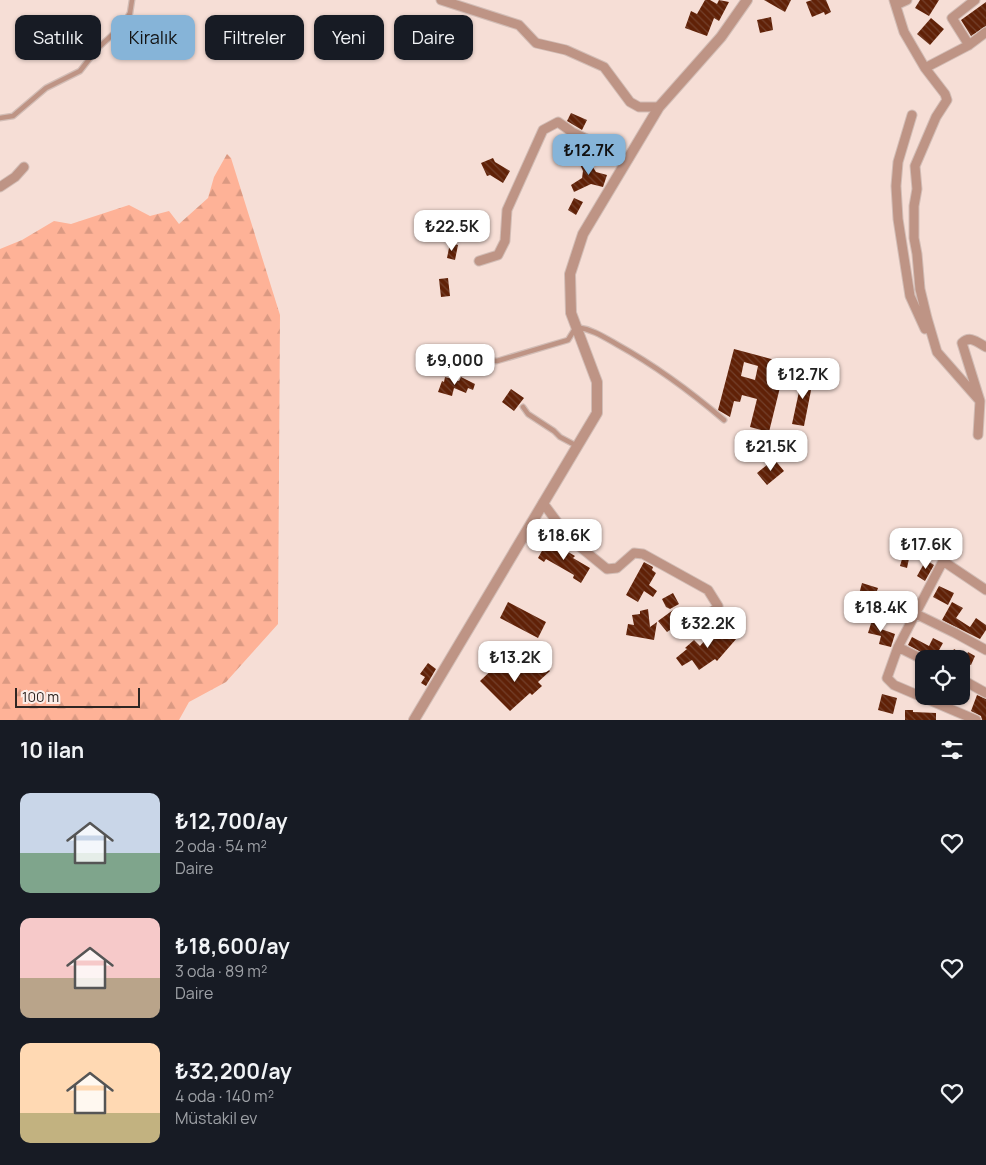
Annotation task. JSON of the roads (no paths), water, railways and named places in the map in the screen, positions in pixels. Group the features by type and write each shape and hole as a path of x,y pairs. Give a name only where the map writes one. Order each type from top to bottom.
{"street":[{"path":"441,0 519,24 536,43 566,50 604,67 630,102 639,107 659,107"},
{"path":"907,0 895,2 904,32 924,68 945,94 947,100 936,117 917,161 915,173 917,189 914,206 914,238 920,289 926,318 937,352"},
{"path":"969,45 952,18 975,0"},
{"path":"414,720 597,413 597,382 571,313 570,274 583,234 659,107 721,37 742,2"},
{"path":"924,68 969,45 986,32"},
{"path":"912,115 898,162 896,186 898,219 910,296 937,352 980,401"},
{"path":"479,261 498,255 505,241 507,210 543,130 558,122 572,132 628,159"},
{"path":"0,187 15,177 24,167"},
{"path":"978,435 980,401 962,343 969,338 986,347"},
{"path":"543,503 569,538 606,569 617,568 634,553 643,554 708,590 718,606 707,617"},
{"path":"976,720 894,685 887,678 898,648 943,560 986,590"},
{"path":"916,614 986,650"},
{"path":"898,648 915,656"},
{"path":"970,684 986,694"}],"lane":[{"path":"0,118 13,116 46,88 80,71 98,48 123,25 130,13 132,0"},
{"path":"456,351 476,359 497,361 568,340 576,327 589,329 647,361 694,395 724,420"},
{"path":"523,407 528,414 560,437 577,446"}]}
